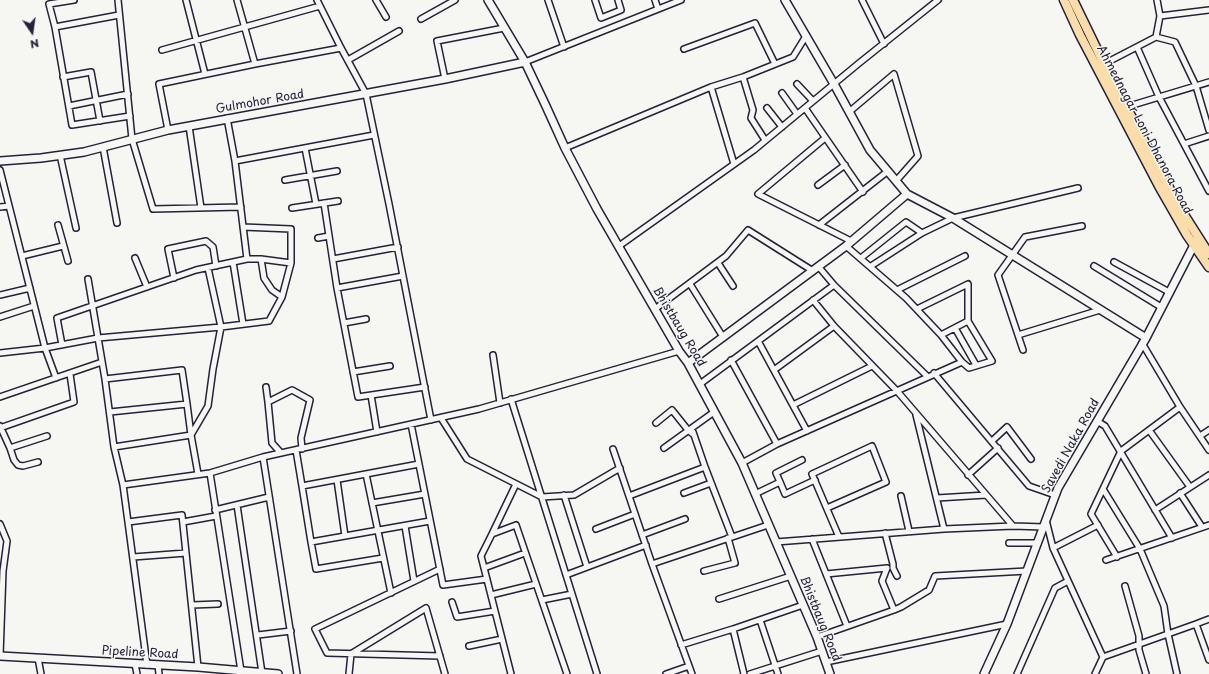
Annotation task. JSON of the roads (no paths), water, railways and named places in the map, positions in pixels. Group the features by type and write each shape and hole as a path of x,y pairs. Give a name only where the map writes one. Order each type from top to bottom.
{"main road":[{"name":"Ahmednagar Loni Dhanora Road","path":"1064,0 1080,35 1126,107 1174,196 1209,267"},
{"name":"Ahmednagar Loni Dhanora Road","path":"1073,0 1100,66 1159,186 1196,241 1209,254"}],"street":[{"path":"74,0 49,4 55,27 72,125 130,116"},
{"path":"118,0 132,139 153,209 241,207"},
{"path":"186,0 204,74"},
{"path":"237,0 255,64"},
{"path":"317,0 366,94 398,248 431,420"},
{"path":"376,0 386,17"},
{"path":"421,19 455,0"},
{"name":"Bhistbaug Road","path":"488,0 525,62 546,104 565,148 597,209 679,351 688,363 742,462 817,637 830,674"},
{"path":"548,0 564,47"},
{"path":"595,0 601,18 621,10 618,0"},
{"path":"655,0 658,9"},
{"path":"525,62 681,0"},
{"path":"784,0 834,84 870,150 907,194 953,218 1013,255 1100,310 1144,341 1180,407 1209,450"},
{"path":"862,0 884,44"},
{"path":"619,246 766,140 938,0"},
{"path":"1156,37 1160,16 1157,0"},
{"path":"162,50 320,6"},
{"path":"1160,16 1209,10"},
{"path":"55,27 119,15"},
{"path":"684,49 755,23 775,64"},
{"path":"445,79 437,41 504,28"},
{"path":"348,60 399,31"},
{"path":"565,148 712,87 743,78 793,57 806,36"},
{"path":"1100,66 1156,37 1175,42 1196,86 1209,130"},
{"path":"1137,47 1159,97 1209,190"},
{"path":"168,130 159,84 341,48"},
{"name":"Gulmohor Road","path":"0,161 60,155 103,147 168,130 227,118 366,94 525,62"},
{"path":"63,77 91,72 100,121"},
{"path":"849,112 894,74 918,156 896,181"},
{"path":"743,78 753,110 751,118 766,140"},
{"path":"1126,107 1209,82"},
{"path":"797,84 813,101"},
{"path":"712,87 734,164"},
{"path":"782,93 797,114"},
{"path":"69,106 128,94"},
{"path":"766,108 782,127"},
{"path":"805,108 863,192"},
{"path":"227,118 235,161 247,259"},
{"path":"189,126 200,208"},
{"path":"235,161 374,135"},
{"path":"1184,144 1209,136"},
{"path":"825,138 758,194 819,225 849,244 861,258 917,309 962,362 969,368 992,361 968,321 968,284 917,309"},
{"path":"103,147 117,223"},
{"path":"305,148 316,204"},
{"path":"60,155 76,228"},
{"path":"818,185 845,165"},
{"path":"0,170 45,348 56,378"},
{"path":"285,180 337,171"},
{"path":"819,225 888,171"},
{"path":"871,266 922,233 953,218 1078,188"},
{"path":"688,363 849,244 907,194"},
{"path":"292,208 338,201"},
{"path":"324,203 337,288 358,397 425,387"},
{"path":"0,207 9,206"},
{"path":"861,258 906,222 922,233"},
{"path":"58,226 68,262"},
{"path":"1023,350 998,275 1025,237 1082,226"},
{"path":"0,353 45,348 98,338 221,327 269,321 282,297 291,263 291,229 243,227"},
{"path":"655,309 718,263 726,256 748,230 815,269 834,285 928,377"},
{"path":"318,238 329,236"},
{"path":"174,278 168,249 206,241 213,247 216,266"},
{"name":"Savedi Naka Road","path":"984,674 1007,624 1058,488 1144,341 1196,241"},
{"path":"22,256 63,246"},
{"path":"333,259 398,248"},
{"path":"897,290 965,256"},
{"path":"136,258 147,287"},
{"path":"62,345 57,318 174,278 233,262 247,259 261,259 291,263"},
{"path":"261,259 264,278 272,290 282,297"},
{"path":"233,262 243,324"},
{"path":"1114,262 1169,292"},
{"path":"718,263 733,286"},
{"path":"1094,266 1161,307"},
{"path":"191,435 208,406 221,327 208,268"},
{"path":"337,288 403,276"},
{"path":"88,279 105,379 114,447 123,485 147,665"},
{"path":"690,284 723,337"},
{"path":"700,384 834,285"},
{"path":"0,294 30,288"},
{"path":"813,300 834,326 897,391 1012,526"},
{"path":"0,316 34,306"},
{"path":"1018,334 1100,310"},
{"path":"344,323 366,319"},
{"path":"941,336 968,321"},
{"path":"774,370 834,326"},
{"path":"955,328 976,365"},
{"path":"758,341 807,431"},
{"path":"123,485 210,473 263,457 441,418 500,403 679,351"},
{"path":"493,355 500,403"},
{"path":"731,360 778,444"},
{"path":"0,397 102,362"},
{"path":"742,462 778,444 962,362"},
{"path":"353,372 390,366"},
{"path":"793,405 872,366"},
{"path":"105,379 182,370 198,474"},
{"path":"38,462 23,466 18,465 14,460 0,427 74,402 70,374"},
{"path":"934,374 1030,486 1055,495"},
{"path":"266,386 272,443 281,453"},
{"path":"268,402 292,390 310,400 301,438 302,449"},
{"path":"371,395 377,432"},
{"path":"511,399 597,674"},
{"path":"110,412 187,404"},
{"path":"1117,557 1091,514 1121,451 1180,407"},
{"path":"656,423 672,410 694,435 730,538 735,563 704,572"},
{"path":"664,448 714,412"},
{"path":"916,414 944,529"},
{"path":"441,418 467,459 542,496 574,495 620,468"},
{"path":"1097,421 1105,426 1172,538"},
{"path":"411,424 443,585 487,579"},
{"path":"992,440 1007,427 1031,459"},
{"path":"1149,430 1190,487"},
{"path":"1200,436 1209,430"},
{"path":"114,447 191,435"},
{"path":"10,448 47,436"},
{"path":"827,508 886,482 872,446 812,474 839,537"},
{"path":"613,448 652,564 692,674"},
{"path":"968,475 998,448"},
{"path":"296,450 316,569 383,558"},
{"path":"263,457 297,674"},
{"path":"802,460 776,473 785,494 815,480"},
{"path":"302,486 419,464"},
{"path":"629,496 706,467"},
{"path":"210,473 216,516 246,673"},
{"path":"366,474 390,593"},
{"path":"1155,510 1209,475"},
{"path":"337,480 345,536"},
{"path":"755,494 780,482"},
{"path":"684,493 711,483"},
{"path":"511,674 481,556 516,484"},
{"path":"1103,489 1140,549 1164,606 1168,634 1177,674"},
{"path":"1180,493 1202,527"},
{"path":"372,503 425,494"},
{"path":"564,495 587,567"},
{"path":"937,498 986,495"},
{"path":"900,496 909,532"},
{"path":"215,510 269,497"},
{"path":"237,505 258,635 262,673"},
{"path":"596,529 635,514"},
{"path":"128,522 182,515 198,667"},
{"path":"183,522 216,516"},
{"path":"1046,519 1054,548 1103,657"},
{"path":"642,535 685,520"},
{"path":"311,542 430,521"},
{"path":"0,524 7,541 3,571 0,656"},
{"path":"492,534 516,525 567,674"},
{"path":"652,564 768,525"},
{"path":"1054,548 1098,525"},
{"path":"1106,560 1209,525"},
{"path":"405,526 414,581"},
{"path":"776,542 944,529 1012,526 1044,527"},
{"path":"885,534 893,564 882,581 894,610"},
{"path":"812,539 847,626"},
{"path":"1009,543 1038,543"},
{"path":"566,575 646,545"},
{"path":"133,557 186,553"},
{"path":"484,568 526,553"},
{"path":"826,574 890,568"},
{"path":"890,568 897,576"},
{"path":"440,569 315,629 327,653 440,656"},
{"path":"817,637 901,607 929,590 935,576 1027,571"},
{"path":"719,599 791,576"},
{"path":"1017,674 1055,588 1068,581"},
{"path":"491,595 536,584"},
{"path":"1125,586 1139,636 1139,650 1146,674"},
{"path":"542,600 572,594"},
{"path":"452,602 457,617 495,611"},
{"path":"192,605 218,604"},
{"path":"681,645 803,606"},
{"path":"351,654 426,608 445,674"},
{"path":"1095,674 1103,657 1209,619"},
{"path":"760,620 778,674"},
{"path":"826,662 1007,624"},
{"path":"1196,624 1209,660"},
{"path":"733,629 744,674"},
{"path":"258,635 291,631"},
{"path":"469,646 502,639"},
{"path":"750,674 822,651"},
{"path":"349,674 351,654"},
{"name":"Pipeline Road","path":"0,656 198,667 246,673 278,674"},
{"path":"38,658 40,674"},
{"path":"135,664 136,674"},
{"path":"158,665 159,674"},
{"path":"666,674 689,666"}]}
